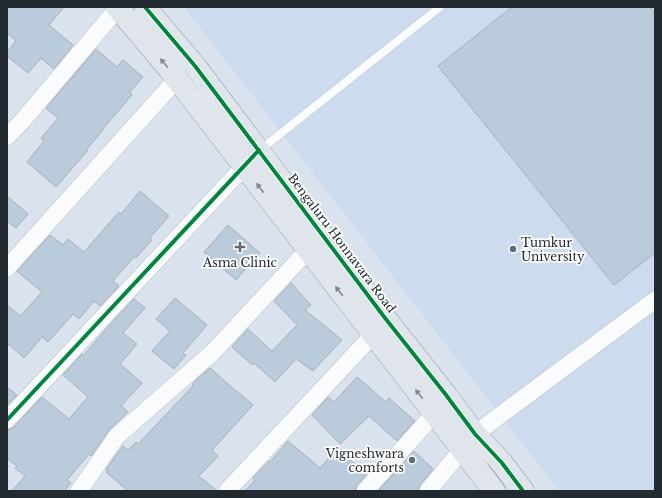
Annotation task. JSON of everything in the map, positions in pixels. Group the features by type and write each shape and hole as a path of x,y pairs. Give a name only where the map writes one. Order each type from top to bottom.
{"main road":[{"name":"Bengaluru Honnavara Road","path":"118,7 177,79 434,414 468,442 502,464 523,491"},
{"name":"Bengaluru Honnavara Road","path":"145,7 195,66 441,390 494,491"}],"street":[{"path":"7,137 118,7"},
{"path":"7,268 177,79"},
{"path":"7,420 259,150"},
{"path":"79,491 117,436 213,352 308,250"},
{"path":"428,491 468,442 655,300"},
{"path":"227,491 374,335"},
{"path":"365,491 434,414"}],"lane":[{"path":"259,150 440,7"}],"shaded area":[{"name":"Tumkur University","path":"184,7 655,7 655,491 559,491"}],"building":[{"path":"7,7 64,7 49,25 73,45 54,69 41,58 28,73 7,56 7,52 16,41 7,33"},
{"name":"Tumkur University","path":"512,7 650,7 655,14 655,253 614,285 438,66"},
{"path":"96,49 117,67 123,60 143,77 130,92 132,95 56,187 27,162 44,141 41,138 58,118 46,108"},
{"path":"140,191 169,216 150,238 152,240 136,258 134,257 113,281 119,286 100,306 94,301 79,319 73,314 48,342 42,337 24,358 7,343 7,305 20,316 42,292 17,271 50,235 63,245 68,239 84,252 119,212 121,214"},
{"path":"7,196 28,214 16,228 7,221"},
{"path":"228,225 260,253 236,280 204,252"},
{"path":"291,283 311,305 305,310 342,340 313,371 296,359 275,382 254,363 252,365 232,347 248,329 272,351 297,325 274,301"},
{"path":"175,298 207,325 183,353 186,355 174,369 152,351 170,331 156,319"},
{"path":"134,299 145,308 123,333 137,344 120,364 142,383 121,406 128,412 109,430 91,456 89,454 67,480 71,483 64,491 12,491 25,476 15,468 17,466 7,458 7,430 14,427 42,397 69,419 88,397 63,375 82,354 84,355"},
{"path":"210,368 253,405 212,450 218,456 199,476 217,491 128,491 106,472 108,470 106,469 123,446 128,450 136,442 138,444 193,386 192,385 197,379"},
{"path":"357,377 386,402 389,398 415,421 397,441 369,416 340,444 312,415 328,397 334,402"},
{"path":"7,387 17,395 7,405"},
{"path":"288,441 320,468 337,449 367,474 357,485 355,491 245,491 255,480 253,478 269,461 270,462"},
{"name":"Vigneshwara comforts","path":"414,451 433,469 420,485 418,491 378,491"}],"cycle path":[{"path":"145,7 195,66 385,318 475,434 502,463 523,491"},
{"path":"7,420 259,150"}],"place":[{"name":"Asma Clinic","path":"240,247"},
{"name":"Tumkur University","path":"513,249"},
{"name":"Vigneshwara comforts","path":"412,460"}]}
